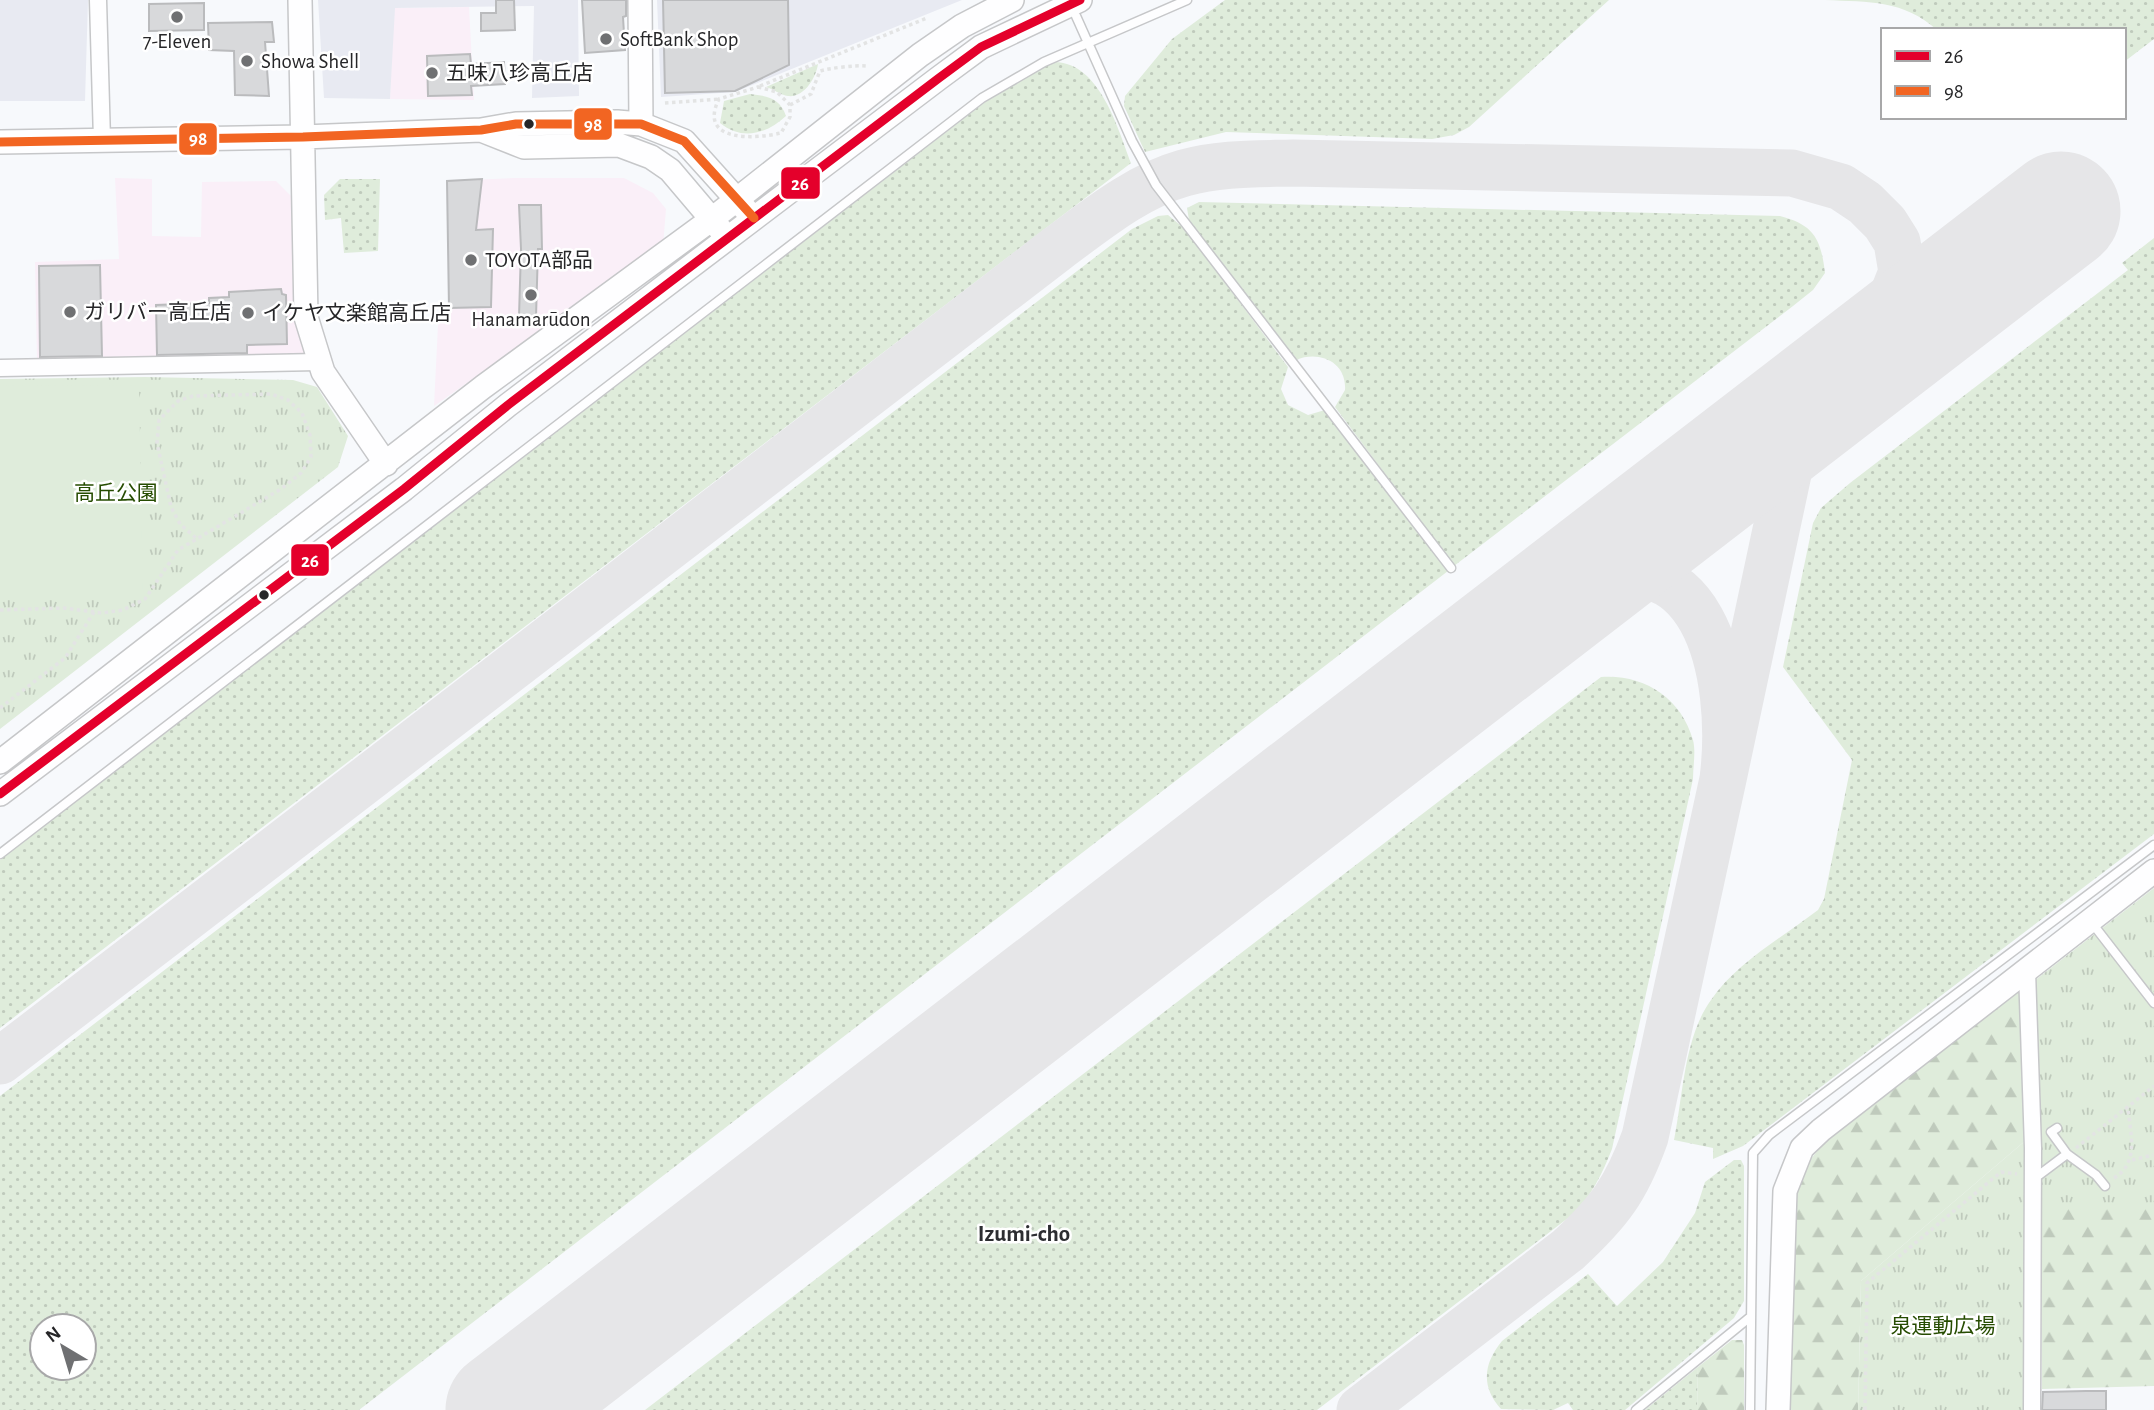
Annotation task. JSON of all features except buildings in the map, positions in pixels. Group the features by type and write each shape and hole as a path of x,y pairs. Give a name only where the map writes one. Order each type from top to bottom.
{"street":[{"path":"98,0 102,140"},
{"path":"300,0 305,304 309,332 318,362 335,392 386,464"},
{"path":"640,0 641,124"},
{"path":"0,762 483,387 712,219 920,55 962,26 1012,0"},
{"path":"0,794 981,47 1078,8"},
{"path":"0,142 303,137 481,130 516,124 641,124 684,141 754,218"},
{"path":"481,130 524,148 619,145 651,157 670,170 728,238"},
{"path":"0,368 318,362"},
{"path":"1778,1410 1785,1191 1802,1148 1821,1130 2154,872"},
{"path":"2026,971 2033,1175 2032,1410"}],"lane":[{"path":"0,854 982,98 1016,77 1086,43 1187,0"},
{"path":"1078,8 1086,43 1156,185 1451,568"},
{"path":"1750,1410 1753,1153 1769,1135 2154,845"},
{"path":"2091,921 2154,1003"},
{"path":"2055,1129 2051,1132 2067,1154 2104,1184"},
{"path":"2033,1175 2039,1175 2067,1154"},
{"path":"1636,1410 1749,1318"}],"path":[{"path":"665,103 719,99 758,87 927,18"},
{"path":"790,105 811,93 820,71 831,67 843,69 866,66"},
{"path":"719,99 714,108 715,121 723,131 740,138 781,133 790,117 790,105 777,92 758,87"},
{"path":"0,610 123,610 145,599 178,550 281,489 301,473 311,457 310,435 302,413 288,400 271,394 193,396 178,401 159,421 157,443 171,507 180,524 196,538"},
{"path":"0,708 65,658 94,612"},
{"path":"2055,1129 2071,1151 2154,1086"},
{"path":"2104,1184 2125,1171 2132,1160 2128,1107"},
{"path":"2132,1160 2153,1154 2154,1162"},
{"path":"1865,1410 1867,1283 2001,1172 2033,1175"}],"shaded area":[{"path":"0,0 88,0 85,101 0,101"},
{"path":"318,0 578,0 579,96 532,98 534,6 395,8 390,99 324,98"},
{"path":"657,0 962,0 735,92 661,97"},
{"path":"469,7 474,100 390,99 394,8"},
{"path":"115,178 152,179 152,236 201,237 202,182 276,181 297,202 314,362 37,363 35,262 119,259"},
{"path":"624,178 653,193 666,209 663,246 434,406 438,325 449,308 447,181"}],"green space":[{"path":"1225,0 1609,0 1469,127 1454,135 1432,139 1226,132 1145,152 1124,106 1125,96 1172,39"},
{"path":"1825,0 2154,0 2154,39 2126,60 2126,28 1935,28 1912,13 1871,2"},
{"path":"1055,62 1071,65 1084,73 1095,85 1113,116 1131,163 0,1028 0,860 980,106 1010,84"},
{"path":"818,64 812,81 799,94 788,96 766,87"},
{"path":"750,94 777,102 786,116 771,127 754,133 737,132 720,123 724,101"},
{"path":"340,179 380,179 378,251 344,253 341,218 325,220 324,195"},
{"path":"1199,202 1780,216 1809,229 1821,251 1825,273 1813,290 1793,306 1454,566 1335,407 1345,390 1341,372 1330,361 1322,358 1305,357 1296,360 1189,220 1187,208"},
{"path":"1168,215 1185,229 1288,367 1281,389 1288,405 1308,415 1325,410 1448,571 359,1410 0,1410 0,1096 1132,229 1158,216"},
{"path":"2154,238 2154,834 1743,1146 1713,1159 1713,1148 1674,1140 1690,1049 1695,1031 1711,1000 1733,974 1818,910 1824,899 1852,760 1783,667 1813,523 1821,508 1850,483 2128,270 2122,263"},
{"name":"高丘公園","path":"145,377 293,380 317,387 348,436 338,467 0,729 0,379"},
{"path":"139,385 143,590 0,590 0,386"},
{"path":"1601,677 1617,677 1645,684 1670,700 1687,725 1693,740 1693,779 1612,1149 1596,1184 1572,1215 1317,1410 645,1410"},
{"name":"泉運動広場","path":"2154,888 2154,1209 2025,1207 2026,1410 1858,1410 1861,1281 2025,1141 2034,981"},
{"path":"2021,989 2025,1141 1861,1281 1858,1410 1788,1410 1791,1207 1802,1170 1823,1144"},
{"path":"2154,1090 2154,1386 2042,1389 2041,1179"},
{"path":"1734,1160 1741,1160 1744,1166 1744,1301 1734,1318 1625,1410 1573,1410 1568,1403 1553,1410 1501,1409 1490,1392 1487,1375 1491,1358 1502,1341 1588,1274 1617,1306 1663,1262 1695,1213 1705,1182"},
{"path":"1732,1340 1742,1340 1744,1345 1744,1410 1697,1410 1698,1367"},
{"path":"1698,1367 1697,1410 1645,1410"}],"taxiway":[{"path":"0,1061 1087,226 1150,186 1184,173 1211,167 1293,163 1792,173 1841,187 1865,203 1885,223 1897,242 1902,272 1879,330 1825,395 1792,455 1723,779"},
{"path":"1360,1410 1568,1250 1615,1199 1631,1172 1645,1137 1723,779 1726,738 1723,696 1715,655 1701,619 1680,592 1650,577 1612,576 1565,594"}],"runway":[{"path":"505,1410 2061,211"}],"transit line":[{"name":"26","path":"0,794 981,47 1080,0"},
{"name":"98","path":"0,142 303,137 481,130 516,124 641,124 684,141 754,218"}],"place":[{"name":"7-Eleven","path":"177,17"},
{"name":"SoftBank Shop","path":"606,39"},
{"name":"Showa Shell","path":"247,61"},
{"name":"五味八珍高丘店","path":"432,73"},
{"name":"TOYOTA部品","path":"471,260"},
{"name":"Hanamarūdon","path":"531,295"},
{"name":"ガリバー高丘店","path":"70,312"},
{"name":"イケヤ文楽館高丘店","path":"248,313"}],"district":[{"name":"Izumi-cho","path":"1024,1233"}]}
